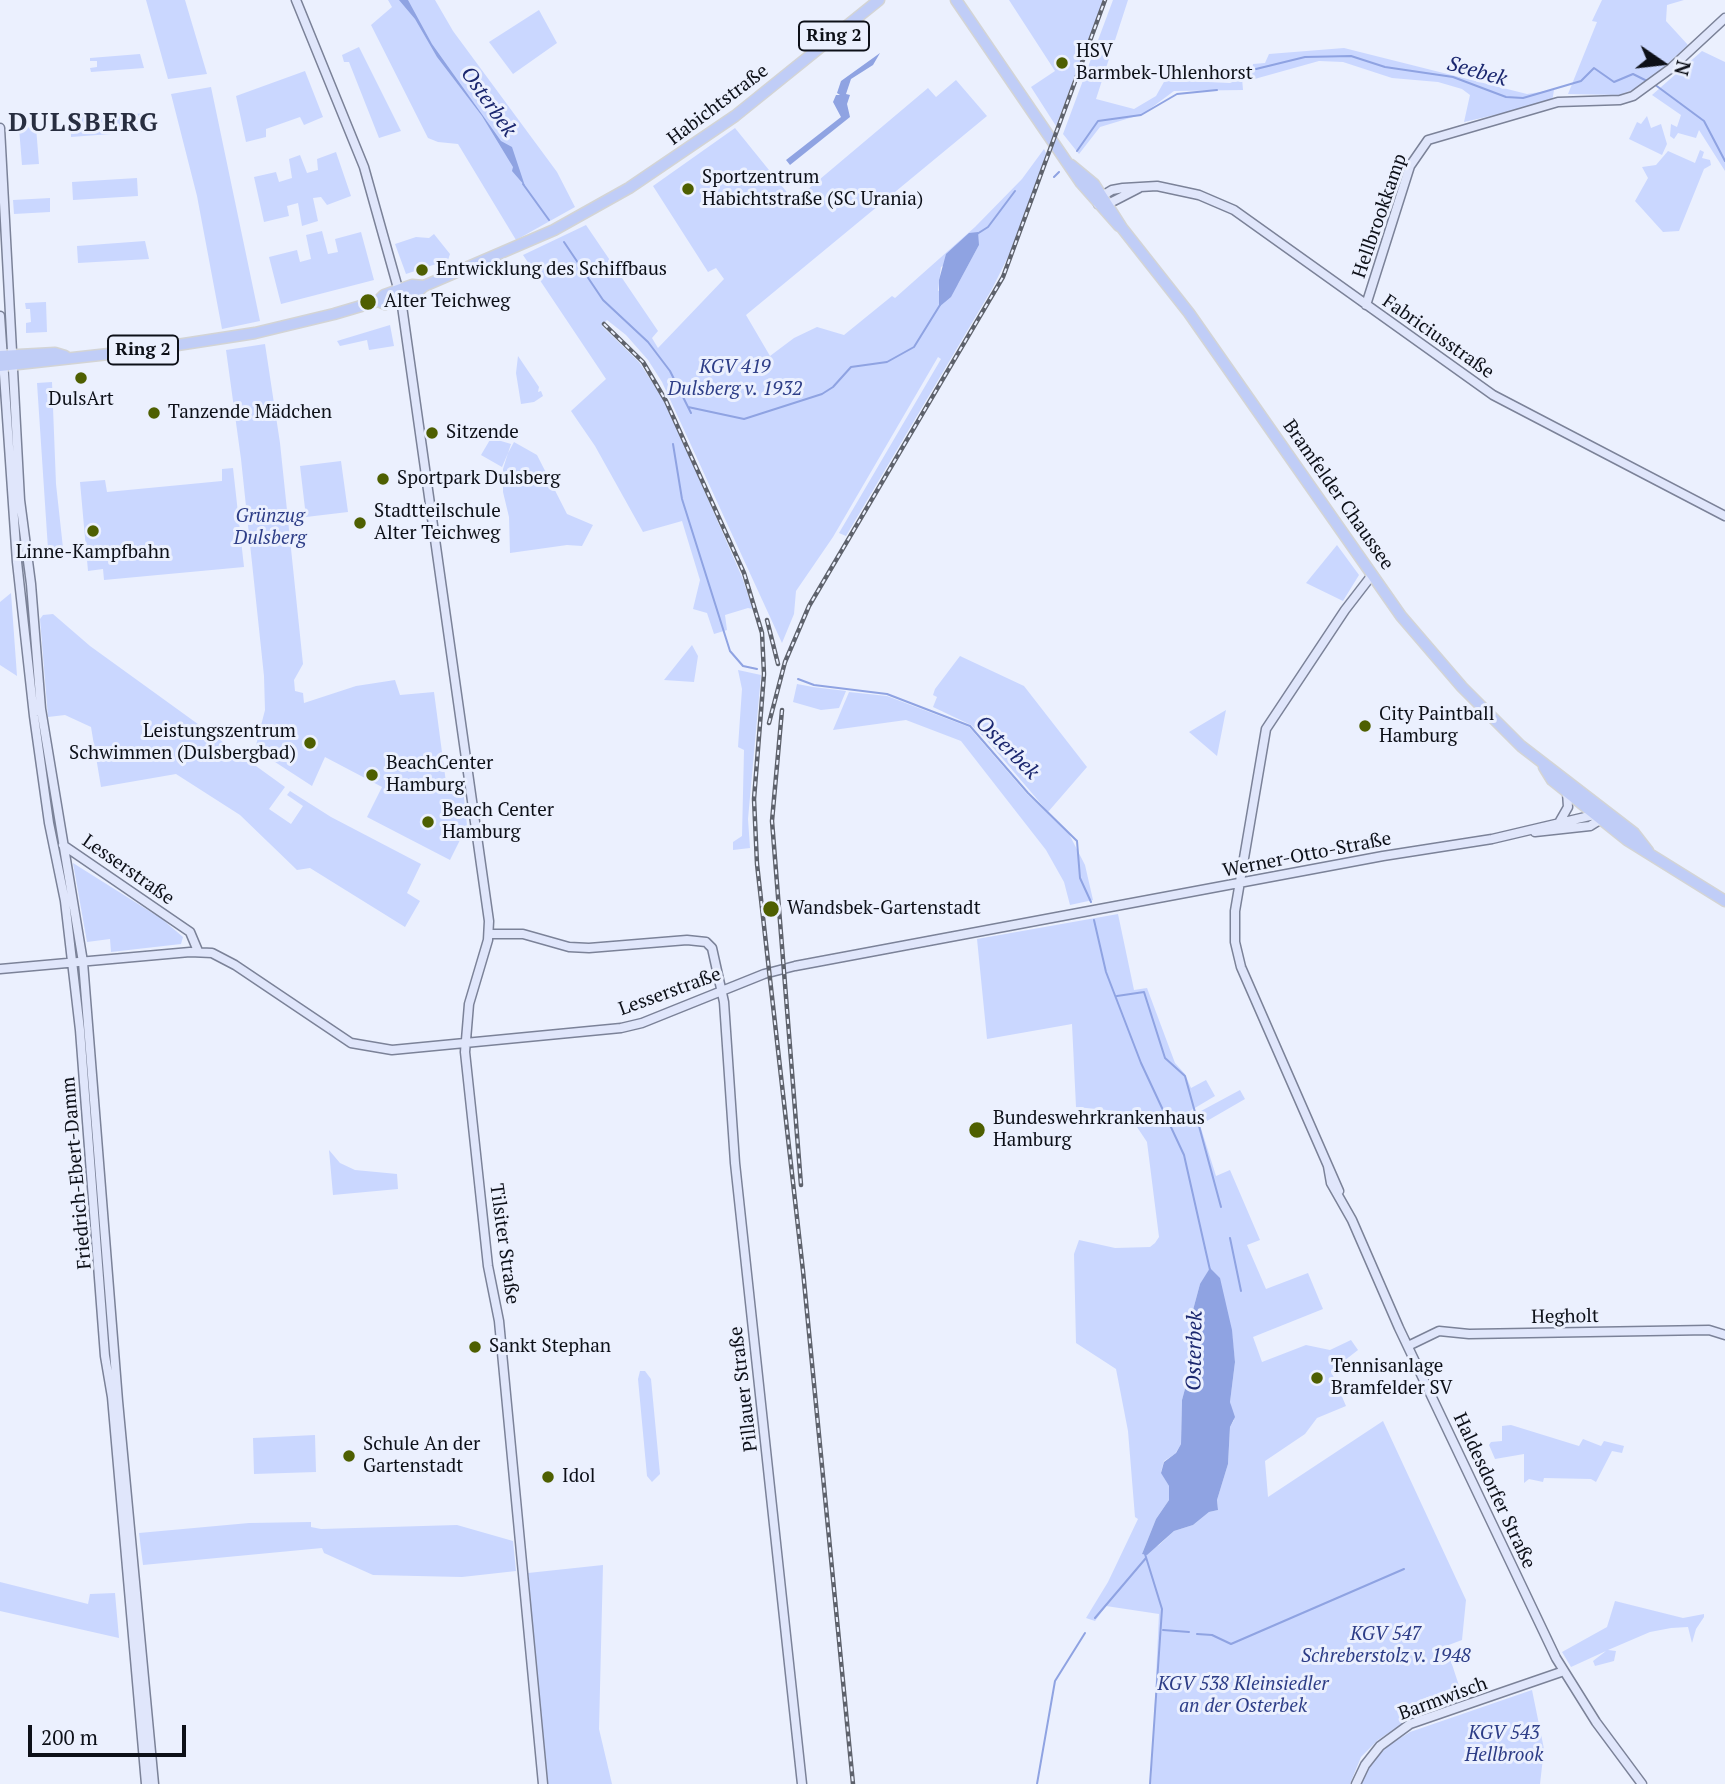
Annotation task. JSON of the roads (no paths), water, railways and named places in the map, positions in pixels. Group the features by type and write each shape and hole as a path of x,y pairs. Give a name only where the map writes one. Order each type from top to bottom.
{"main road":[{"name":"Habichtstraße","path":"399,295 415,295 424,286 518,247 651,175 708,136 877,1"},
{"name":"Bramfelder Chaussee","path":"959,2 1053,140 1071,164 1087,176 1122,228 1189,313 1401,616 1462,687 1544,766 1602,816"},
{"name":"Ring 2","path":"5,361 55,353 66,356 220,340 266,331 378,301 385,304 399,295"},
{"name":"Bramfelder Chaussee","path":"1544,766 1552,780 1567,792 1602,816 1634,833 1648,851 1722,897"}],"street":[{"path":"296,0 364,167 399,295"},
{"name":"Hellbrookkamp","path":"1366,305 1410,166 1428,140 1558,102 1620,100 1646,89 1658,80 1725,18"},
{"path":"0,128 5,361"},
{"name":"Fabriciusstraße","path":"1103,201 1116,189 1174,188 1234,210 1502,401 1725,516"},
{"name":"Tilsiter Straße","path":"399,295 489,934 469,1004 465,1043 487,1253 496,1308 543,1784"},
{"path":"0,316 5,361"},
{"name":"Friedrich-Ebert-Damm","path":"5,361 17,562 52,837 65,901 72,962 146,1784"},
{"name":"Friedrich-Ebert-Damm","path":"5,361 31,584 41,709 83,962 118,1401 153,1784"},
{"name":"Haldesdorfer Straße","path":"1372,575 1345,610 1266,729 1234,921 1237,956 1408,1346 1564,1671 1613,1747 1642,1784"},
{"path":"1559,822 1567,813 1567,792"},
{"name":"Werner-Otto-Straße","path":"1532,831 1559,822 1602,816"},
{"name":"Werner-Otto-Straße","path":"1089,911 1383,856 1532,831 1581,828 1602,816"},
{"name":"Lesserstraße","path":"52,837 185,929 194,951 223,957 351,1043 383,1051 621,1028 642,1023 722,990 795,966 1089,911"},
{"name":"Pillauer Straße","path":"489,934 523,934 569,947 589,948 687,940 709,943 721,976 747,1283 778,1543 802,1784"},
{"path":"0,969 194,951"},
{"name":"Hegholt","path":"1408,1346 1438,1331 1469,1334 1709,1330 1725,1335"},
{"name":"Barmwisch","path":"1356,1784 1365,1765 1380,1746 1410,1724 1564,1671"}],"water":[{"path":"399,0 408,0 432,44 501,141 512,147 525,186 512,171 513,167 482,116 437,57 415,19"},
{"path":"880,53 873,65 851,79 846,94 850,95 847,104 850,117 790,165 786,160 841,117 833,102 836,95 840,95 837,93 841,81"},
{"path":"978,232 979,245 951,297 939,307 939,280 946,254 969,233"},
{"path":"1210,1268 1220,1278 1232,1330 1235,1362 1230,1402 1235,1417 1230,1427 1228,1464 1217,1500 1218,1510 1209,1512 1193,1525 1174,1531 1147,1555 1142,1554 1156,1519 1169,1500 1169,1486 1161,1473 1164,1462 1176,1453 1181,1444 1182,1400 1189,1374 1193,1310 1200,1284"}],"waterway":[{"name":"Seebek","path":"1256,69 1305,57 1351,56 1385,67 1453,77 1506,97 1523,98 1581,81 1594,68 1614,82 1633,74 1649,82"},
{"name":"Seebek","path":"1654,84 1704,121 1725,161"},
{"name":"Seebek","path":"1077,151 1098,121 1141,115 1177,94 1217,90"},
{"name":"Seebek","path":"1054,177 1059,172"},
{"name":"Osterbek","path":"523,184 549,220"},
{"name":"Seebek","path":"977,234 988,227 1015,191"},
{"name":"Osterbek","path":"564,242 603,300 648,342 670,371 691,413"},
{"name":"Seebek","path":"688,407 744,419 822,394 833,387 851,367 887,362 914,347 940,305"},
{"name":"Osterbek","path":"673,444 682,499 730,651 743,666 757,669"},
{"name":"Osterbek","path":"798,679 814,685 887,694 970,726 1028,793 1077,841 1080,878 1091,902"},
{"name":"Osterbek","path":"1094,920 1106,972 1141,1063 1184,1155 1210,1270"},
{"path":"1117,996 1144,992 1165,1058 1185,1076 1198,1123"},
{"path":"1199,1126 1221,1207"},
{"path":"1230,1238 1241,1291"},
{"name":"Osterbek","path":"1145,1554 1162,1609 1150,1784"},
{"path":"1095,1618 1146,1558"},
{"path":"1197,1634 1212,1635 1231,1644 1404,1569"},
{"path":"1163,1630 1189,1632"},
{"path":"1037,1784 1055,1681 1085,1633"}],"railway":[{"path":"769,723 785,662 809,606 1003,277 1105,0"},
{"path":"604,324 643,362 666,401 744,573 762,633 764,674 754,799 757,864 803,1271 853,1784"},
{"path":"767,620 778,664"},
{"path":"782,710 772,821 801,1185"}],"place":[{"name":"HSV Barmbek-Uhlenhorst","path":"1062,63"},
{"name":"Sportzentrum Habichtstraße (SC Urania)","path":"688,189"},
{"name":"Entwicklung des Schiffbaus","path":"422,270"},
{"name":"Alter Teichweg","path":"368,302"},
{"name":"DulsArt","path":"81,378"},
{"name":"Tanzende Mädchen","path":"154,413"},
{"name":"Sitzende","path":"432,433"},
{"name":"Sportpark Dulsberg","path":"383,479"},
{"name":"Stadtteilschule Alter Teichweg","path":"360,523"},
{"name":"Linne-Kampfbahn","path":"93,531"},
{"name":"City Paintball Hamburg","path":"1365,726"},
{"name":"Leistungszentrum Schwimmen (Dulsbergbad)","path":"310,743"},
{"name":"BeachCenter Hamburg","path":"372,775"},
{"name":"Beach Center Hamburg","path":"428,822"},
{"name":"Wandsbek-Gartenstadt","path":"771,909"},
{"name":"Bundeswehrkrankenhaus Hamburg","path":"977,1130"},
{"name":"Sankt Stephan","path":"475,1347"},
{"name":"Tennisanlage Bramfelder SV","path":"1317,1378"},
{"name":"Schule An der Gartenstadt","path":"349,1456"},
{"name":"Idol","path":"548,1477"}],"district":[{"name":"DULSBERG","path":"84,124"}],"park label":[{"name":"KGV 419 Dulsberg v. 1932","path":"735,379"},
{"name":"Grünzug Dulsberg","path":"270,528"},
{"name":"KGV 547 Schreberstolz v. 1948","path":"1386,1646"},
{"name":"KGV 538 Kleinsiedler an der Osterbek","path":"1243,1696"},
{"name":"KGV 543 Hellbrook","path":"1504,1745"}]}
